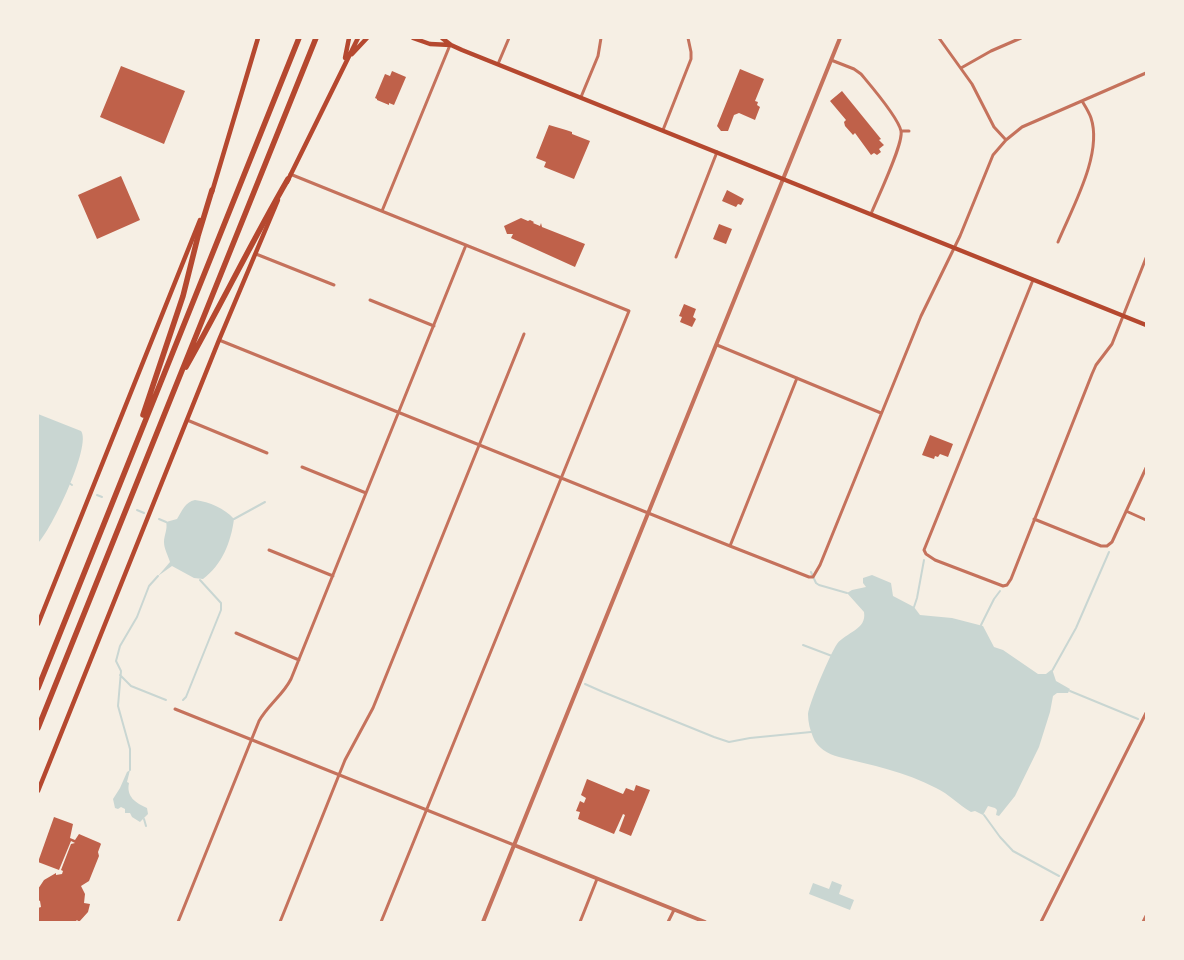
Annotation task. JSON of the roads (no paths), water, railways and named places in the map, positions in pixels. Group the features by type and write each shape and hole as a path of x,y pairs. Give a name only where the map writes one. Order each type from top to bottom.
{"highway":[{"path":"38,688 299,38"},
{"path":"38,728 316,38"},
{"path":"174,389 289,176"},
{"path":"120,483 180,304 212,190"}],"main road":[{"path":"38,624 212,190 258,38"},
{"path":"344,65 349,38"},
{"path":"38,792 219,340 289,176 358,38"},
{"path":"344,65 367,38"},
{"path":"413,38 430,44 451,45"},
{"path":"442,38 451,45 1146,325"}],"street":[{"path":"498,64 508,38"},
{"path":"581,97 598,56 601,38"},
{"path":"663,130 691,59 688,38"},
{"path":"483,922 840,38"},
{"path":"939,38 979,94 994,127 1006,140"},
{"path":"961,68 990,51 1021,38"},
{"path":"382,211 451,45"},
{"path":"831,60 854,69 861,74 892,115 901,131 899,146 871,214"},
{"path":"219,340 730,546 813,577 820,565 921,316 954,248 993,155 1006,140 1022,127 1146,74"},
{"path":"1058,242 1092,156 1093,131 1091,118 1082,101"},
{"path":"901,131 908,131"},
{"path":"676,257 717,152"},
{"path":"289,176 382,211 629,311 381,922"},
{"path":"178,922 263,713 289,684 466,245"},
{"path":"256,254 334,285"},
{"path":"1033,280 928,538 925,552 935,560 1006,586 1011,578 1092,374 1096,365 1112,344 1146,258"},
{"path":"370,300 434,326"},
{"path":"280,922 339,774 349,751 373,708 524,334"},
{"path":"717,345 882,413"},
{"path":"730,546 797,378"},
{"path":"187,420 267,453"},
{"path":"302,467 366,493"},
{"path":"1034,519 1101,546 1107,546 1146,468"},
{"path":"1126,511 1146,520"},
{"path":"269,550 333,576"},
{"path":"236,633 299,660"},
{"path":"175,708 706,922"},
{"path":"1042,922 1146,716"},
{"path":"580,922 598,879"},
{"path":"668,922 674,910"},
{"path":"1143,922 1146,917"}],"waterway":[{"path":"97,495 102,497"},
{"path":"234,519 265,502"},
{"path":"137,510 144,513"},
{"path":"159,519 166,522"},
{"path":"1052,671 1076,628 1109,552"},
{"path":"914,607 924,560"},
{"path":"811,572 816,583 819,585 847,593"},
{"path":"130,770 130,749 118,706 121,671 116,661 120,646 137,617 149,586 158,576"},
{"path":"183,700 186,697 221,610 221,603 200,580"},
{"path":"981,625 1000,591"},
{"path":"803,645 832,656"},
{"path":"120,675 131,686 166,700"},
{"path":"585,684 729,742 811,732"},
{"path":"1070,691 1138,719"},
{"path":"984,815 1013,851 1059,876"},
{"path":"144,819 146,826"}]}
